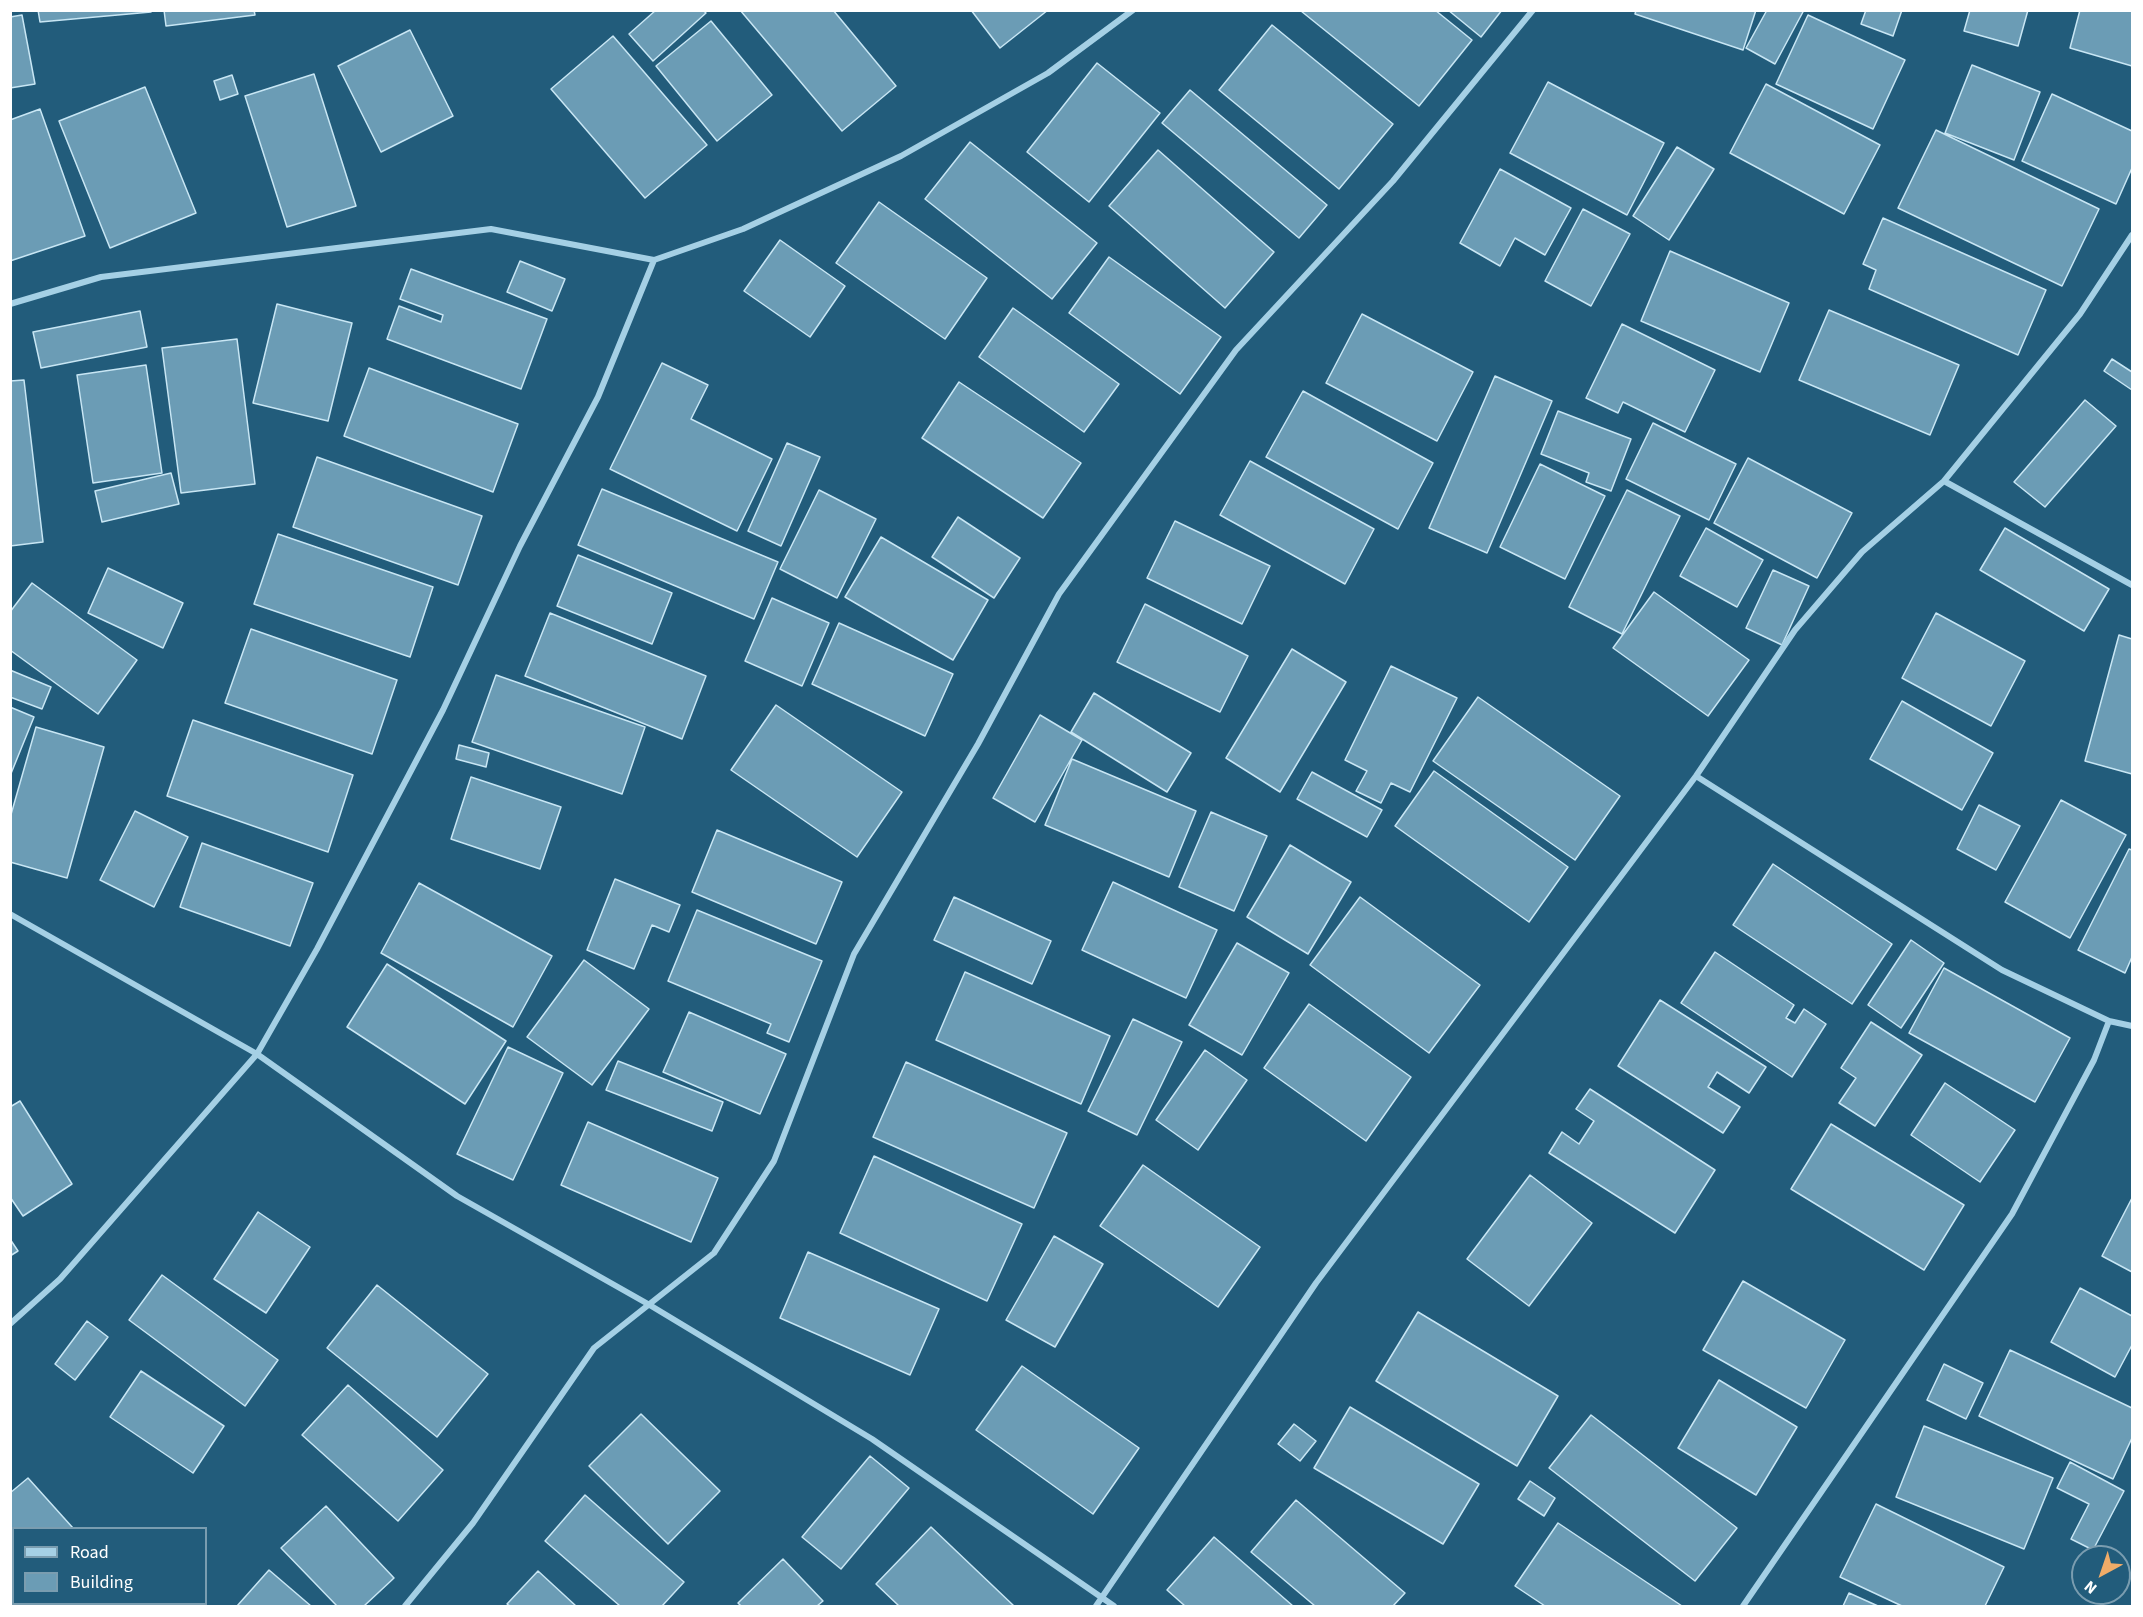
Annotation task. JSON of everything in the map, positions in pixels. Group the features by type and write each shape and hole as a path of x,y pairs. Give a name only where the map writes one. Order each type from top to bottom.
{"street":[{"path":"10,304 101,277 491,229 654,260 743,229 901,156 1048,73 1134,10"},
{"path":"405,1606 473,1523 594,1348 714,1253 774,1161 854,954 978,744 1059,594 1236,350 1393,181 1533,10"},
{"path":"1096,1606 1316,1283 1696,776 1803,621 1862,552 1944,481 2080,314 2133,235"},
{"path":"10,1324 60,1279 257,1054 317,949 443,710 520,546 598,397 654,260"},
{"path":"1944,481 2133,585"},
{"path":"1696,776 2002,970 2109,1021 2133,1026"},
{"path":"10,914 257,1054 458,1196 648,1304 872,1439 1114,1606"},
{"path":"1743,1606 2012,1214 2094,1060 2109,1021"}],"building":[{"path":"38,10 151,10 151,12 40,22"},
{"path":"164,10 254,10 255,15 166,26"},
{"path":"656,10 703,10 706,13 653,61 629,34"},
{"path":"740,10 833,10 896,86 842,131"},
{"path":"971,10 1048,10 1000,48"},
{"path":"1435,10 1472,40 1419,106 1301,11"},
{"path":"1448,10 1502,10 1481,37"},
{"path":"1636,10 1756,10 1743,50 1635,14"},
{"path":"1767,10 1804,10 1775,64 1746,48"},
{"path":"1866,10 1902,10 1893,36 1861,24"},
{"path":"1970,10 2028,10 2018,46 1964,31"},
{"path":"2080,10 2132,10 2132,66 2070,48"},
{"path":"22,15 35,84 10,88 10,17"},
{"path":"1808,15 1905,60 1873,129 1776,84"},
{"path":"711,21 772,95 717,141 656,66"},
{"path":"1272,25 1393,124 1339,189 1219,90"},
{"path":"410,30 453,116 381,152 338,66"},
{"path":"613,36 707,145 645,198 551,89"},
{"path":"1097,63 1160,113 1089,202 1027,152"},
{"path":"1972,65 2040,92 2014,160 1945,133"},
{"path":"314,74 356,206 287,227 245,96"},
{"path":"232,75 238,94 220,100 214,81"},
{"path":"1548,82 1664,143 1627,215 1510,153"},
{"path":"1766,84 1880,145 1844,214 1730,153"},
{"path":"145,87 196,213 110,248 59,121"},
{"path":"1190,90 1327,205 1299,238 1162,123"},
{"path":"2052,94 2132,131 2132,168 2116,204 2022,161"},
{"path":"40,109 85,236 10,261 10,120"},
{"path":"1936,130 2099,209 2062,286 1898,208"},
{"path":"970,142 1097,243 1052,299 925,199"},
{"path":"1677,147 1714,169 1669,240 1633,216"},
{"path":"1158,150 1274,252 1225,308 1109,206"},
{"path":"1500,169 1571,208 1545,255 1515,238 1500,266 1460,243"},
{"path":"879,202 987,278 945,339 836,263"},
{"path":"1583,209 1630,234 1591,306 1545,281"},
{"path":"1883,218 2046,290 2018,355 1869,289 1876,270 1863,264"},
{"path":"780,240 845,286 810,337 744,291"},
{"path":"1670,251 1789,303 1760,372 1641,321"},
{"path":"1109,257 1221,337 1180,394 1069,313"},
{"path":"520,261 565,279 552,311 507,292"},
{"path":"411,269 547,319 521,389 387,339 399,306 441,322 443,315 400,299"},
{"path":"277,304 352,323 328,421 253,403"},
{"path":"1013,308 1119,384 1084,432 979,357"},
{"path":"1829,310 1959,365 1930,435 1799,380"},
{"path":"140,311 147,347 41,368 33,332"},
{"path":"1362,314 1473,372 1437,441 1326,383"},
{"path":"1622,324 1715,370 1685,432 1623,402 1618,413 1586,398"},
{"path":"237,339 255,484 181,493 162,348"},
{"path":"2112,359 2132,372 2132,390 2104,371"},
{"path":"662,363 708,385 691,419 772,459 737,531 610,469"},
{"path":"146,365 162,473 93,483 77,375"},
{"path":"369,368 518,424 493,492 344,436"},
{"path":"1495,376 1552,401 1487,553 1429,528"},
{"path":"24,380 43,542 10,546 10,381"},
{"path":"959,382 1081,463 1043,518 922,438"},
{"path":"1303,391 1433,463 1398,529 1266,457"},
{"path":"2085,400 2116,426 2045,507 2014,482"},
{"path":"1558,411 1631,439 1611,491 1586,482 1589,473 1541,454"},
{"path":"1653,423 1736,464 1709,520 1626,479"},
{"path":"787,443 820,457 781,546 748,531"},
{"path":"317,457 482,516 458,585 293,527"},
{"path":"1748,458 1852,513 1817,578 1714,523"},
{"path":"1250,461 1374,529 1345,584 1220,515"},
{"path":"1540,464 1605,496 1565,579 1500,547"},
{"path":"171,473 179,504 102,522 95,491"},
{"path":"602,489 778,562 754,619 578,545"},
{"path":"819,490 876,519 837,598 780,569"},
{"path":"1627,490 1680,516 1622,634 1569,607"},
{"path":"958,517 1020,558 994,598 932,557"},
{"path":"1175,521 1270,566 1242,624 1147,578"},
{"path":"1706,528 1763,560 1737,607 1680,576"},
{"path":"2005,528 2109,589 2084,631 1980,570"},
{"path":"278,534 433,587 410,657 254,604"},
{"path":"881,537 988,600 953,660 845,597"},
{"path":"578,555 672,593 652,644 557,606"},
{"path":"108,568 183,603 163,648 88,613"},
{"path":"1773,570 1809,586 1782,645 1746,628"},
{"path":"32,583 137,660 98,714 10,650 10,612"},
{"path":"1654,592 1749,660 1708,716 1613,648"},
{"path":"772,598 829,623 802,686 745,661"},
{"path":"1145,604 1248,656 1220,712 1117,662"},
{"path":"550,613 706,676 682,739 525,676"},
{"path":"1936,613 2025,661 1991,726 1902,678"},
{"path":"839,623 953,674 925,736 812,684"},
{"path":"251,629 397,680 372,754 225,703"},
{"path":"2119,635 2132,639 2132,774 2085,761"},
{"path":"1292,649 1346,682 1280,792 1226,758"},
{"path":"1391,666 1457,698 1410,792 1391,783 1381,803 1356,791 1367,771 1345,760"},
{"path":"10,670 51,687 42,709 10,697"},
{"path":"496,675 645,727 622,794 472,742"},
{"path":"1094,693 1191,753 1167,792 1071,732"},
{"path":"1478,697 1620,796 1575,860 1433,761"},
{"path":"1902,701 1993,753 1962,810 1870,759"},
{"path":"776,705 902,792 857,857 731,770"},
{"path":"10,707 34,717 10,776"},
{"path":"1040,715 1082,740 1035,822 993,798"},
{"path":"193,720 353,775 328,852 167,796"},
{"path":"36,727 104,747 67,878 10,862 10,818"},
{"path":"459,745 489,753 486,767 456,759"},
{"path":"1072,759 1196,811 1169,877 1045,825"},
{"path":"1434,771 1568,867 1529,922 1395,826"},
{"path":"1312,772 1382,810 1367,837 1297,799"},
{"path":"471,777 561,807 540,869 451,839"},
{"path":"2061,800 2126,835 2070,938 2005,902"},
{"path":"1979,805 2020,826 1996,870 1957,849"},
{"path":"135,811 188,837 154,907 100,880"},
{"path":"1211,812 1267,836 1234,911 1179,887"},
{"path":"717,830 842,882 816,944 692,892"},
{"path":"202,843 313,883 290,946 180,907"},
{"path":"1290,845 1351,882 1308,954 1247,917"},
{"path":"2129,849 2132,850 2132,957 2125,973 2078,950"},
{"path":"1773,864 1892,944 1852,1004 1733,925"},
{"path":"615,879 680,905 669,932 652,925 634,969 587,950"},
{"path":"1113,882 1217,930 1186,998 1082,950"},
{"path":"419,883 552,956 513,1027 381,953"},
{"path":"954,897 1051,941 1032,984 934,940"},
{"path":"1360,897 1480,985 1429,1053 1310,965"},
{"path":"697,910 822,961 789,1042 767,1033 771,1024 668,981"},
{"path":"1911,940 1944,963 1901,1028 1868,1005"},
{"path":"1237,943 1289,973 1242,1055 1189,1025"},
{"path":"1715,952 1794,1005 1786,1018 1795,1023 1804,1009 1826,1024 1792,1077 1681,1003"},
{"path":"584,960 649,1009 592,1085 527,1037"},
{"path":"387,964 506,1041 465,1104 347,1027"},
{"path":"1944,968 2070,1038 2035,1102 1909,1033"},
{"path":"965,972 1110,1036 1081,1104 936,1040"},
{"path":"1660,1000 1766,1067 1749,1093 1717,1072 1708,1087 1740,1107 1723,1133 1618,1066"},
{"path":"1309,1004 1411,1077 1366,1141 1264,1068"},
{"path":"689,1012 786,1054 760,1114 663,1072"},
{"path":"1133,1019 1182,1042 1137,1135 1088,1111"},
{"path":"1871,1022 1922,1055 1875,1126 1839,1103 1856,1078 1841,1068"},
{"path":"508,1047 563,1073 513,1180 457,1154"},
{"path":"1205,1050 1247,1080 1198,1150 1156,1120"},
{"path":"618,1061 723,1102 712,1131 606,1090"},
{"path":"906,1062 1067,1133 1034,1208 873,1137"},
{"path":"1945,1083 2015,1130 1980,1182 1911,1135"},
{"path":"1590,1089 1715,1170 1675,1233 1549,1153 1562,1132 1579,1144 1594,1121 1576,1109"},
{"path":"20,1101 72,1184 23,1216 10,1197 10,1107"},
{"path":"588,1122 718,1178 691,1242 561,1185"},
{"path":"1831,1124 1964,1205 1924,1270 1791,1189"},
{"path":"874,1156 1022,1224 987,1301 840,1233"},
{"path":"1143,1165 1260,1247 1218,1307 1100,1226"},
{"path":"1530,1175 1592,1223 1529,1306 1467,1259"},
{"path":"2132,1198 2132,1272 2102,1256"},
{"path":"258,1212 310,1247 266,1313 214,1279"},
{"path":"1054,1236 1103,1264 1055,1347 1006,1320"},
{"path":"10,1239 18,1251 10,1256"},
{"path":"808,1252 939,1309 910,1375 780,1318"},
{"path":"162,1275 278,1360 245,1406 129,1320"},
{"path":"1743,1281 1845,1340 1806,1408 1703,1350"},
{"path":"377,1285 488,1374 437,1437 327,1348"},
{"path":"2080,1288 2132,1316 2132,1345 2115,1377 2051,1342"},
{"path":"1418,1312 1558,1396 1517,1466 1376,1381"},
{"path":"87,1321 108,1337 75,1380 55,1364"},
{"path":"2010,1350 2132,1408 2132,1438 2113,1479 1979,1416"},
{"path":"1944,1364 1983,1383 1966,1419 1927,1400"},
{"path":"1022,1366 1139,1448 1093,1514 976,1430"},
{"path":"141,1371 224,1426 193,1473 110,1417"},
{"path":"1719,1380 1797,1427 1756,1495 1678,1448"},
{"path":"348,1385 443,1470 398,1521 302,1435"},
{"path":"1350,1407 1479,1484 1443,1544 1314,1468"},
{"path":"641,1414 720,1491 668,1544 589,1466"},
{"path":"1591,1415 1737,1528 1695,1581 1549,1468"},
{"path":"1294,1424 1316,1441 1300,1461 1278,1444"},
{"path":"1924,1426 2053,1478 2024,1549 1896,1497"},
{"path":"870,1456 909,1488 841,1569 802,1537"},
{"path":"2070,1462 2124,1491 2096,1545 2083,1545 2071,1539 2089,1504 2057,1488"},
{"path":"28,1478 72,1527 12,1527 12,1538 10,1536 10,1493"},
{"path":"1530,1481 1555,1498 1544,1516 1518,1499"},
{"path":"585,1495 684,1582 662,1606 620,1606 545,1541"},
{"path":"1296,1500 1405,1593 1393,1606 1315,1606 1251,1552"},
{"path":"1876,1504 2004,1567 1985,1606 1902,1606 1840,1577"},
{"path":"326,1506 394,1578 364,1606 337,1606 281,1548"},
{"path":"1558,1523 1682,1606 1545,1606 1515,1586"},
{"path":"931,1527 1014,1606 899,1606 876,1584"},
{"path":"1214,1537 1293,1606 1185,1606 1167,1590"},
{"path":"783,1559 823,1601 817,1606 741,1606 738,1603"},
{"path":"269,1570 311,1606 237,1606"},
{"path":"538,1571 576,1606 510,1606 507,1604"},
{"path":"1849,1593 1878,1606 1843,1606"},
{"path":"138,1605 139,1606 82,1606"}]}
